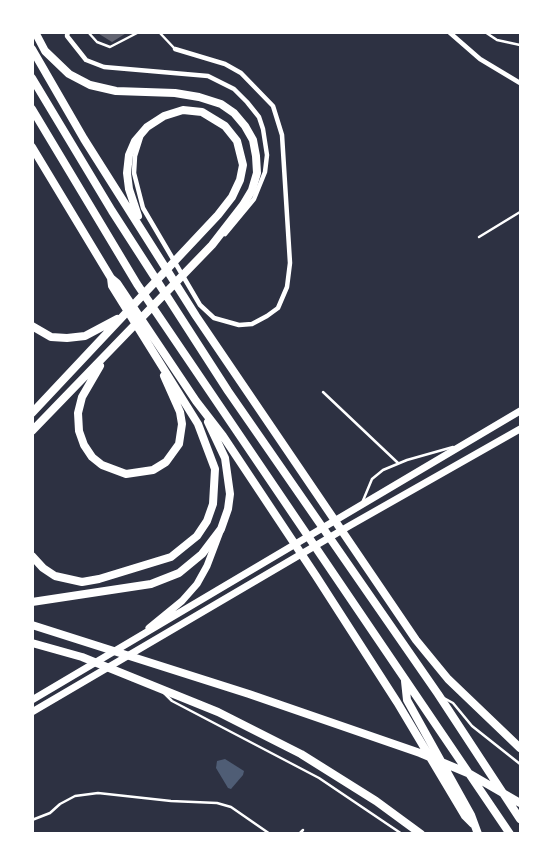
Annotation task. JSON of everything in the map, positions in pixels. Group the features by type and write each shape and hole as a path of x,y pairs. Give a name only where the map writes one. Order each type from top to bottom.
{"highway":[{"path":"32,431 212,245 243,205 252,190 256,173 256,156 253,140 245,126 234,113 221,104 199,97 175,93 116,91 90,85 69,74 45,51 35,32"},
{"path":"32,49 84,139 239,381 416,640 448,679 520,748"},
{"path":"32,78 112,210 228,391 438,694 520,819"},
{"path":"32,109 137,284 510,834"},
{"path":"32,413 218,215 236,189 242,172 239,147 225,126 212,116 196,111 183,110 164,116 152,122 135,141 128,155 127,173 135,210 146,236"},
{"path":"32,148 111,278 117,283 196,400 223,436 316,576 397,702 465,816 473,824"},
{"path":"32,556 43,568 56,576 82,582 99,579 171,557 197,536 207,521 213,504 215,468 198,424 112,286 111,278"},
{"path":"32,326 51,337 67,338 85,336 119,319"},
{"path":"128,333 88,384 78,413 79,431 88,451 102,465 126,474 153,470 166,462 179,444 182,424 180,412 160,365"},
{"path":"32,602 137,586 167,578 191,564 221,529 229,501 228,468 220,445 196,400"},
{"path":"32,625 249,694 420,753 470,774 520,802"},
{"path":"32,643 82,657 156,685 218,712 301,754 376,801 421,834"},
{"path":"404,679 407,700 471,815 478,834"}],"main road":[{"path":"32,700 520,411"},
{"path":"32,712 292,559 520,429"},
{"path":"145,633 152,623 182,601 197,584 207,566 221,529"}],"street":[{"path":"448,32 480,59 520,83"},
{"path":"67,34 86,60 104,67 198,74 219,80 241,95 259,117 263,128 267,155 260,189 236,222 212,245"},
{"path":"142,134 135,156 134,173 143,208 200,305 214,318 239,325 252,324 278,308 286,287 290,264 282,135 273,106 241,73 225,64 175,49"}],"lane":[{"path":"88,32 97,42 110,46 139,32"},
{"path":"160,32 175,49"},
{"path":"486,32 497,40 520,45"},
{"path":"479,237 520,212"},
{"path":"323,392 398,463"},
{"path":"360,506 372,479 383,470 398,463 464,444"},
{"path":"156,685 172,701 320,778 402,834"},
{"path":"438,694 453,703 472,726 520,764"},
{"path":"32,820 50,814 60,804 75,796 98,793 170,801 217,803 231,808 270,834"},
{"path":"299,834 303,830"}],"water":[{"path":"225,759 244,771 243,775 231,789 228,788 216,768 217,761"}],"building":[{"path":"96,32 128,32 112,42"}]}
